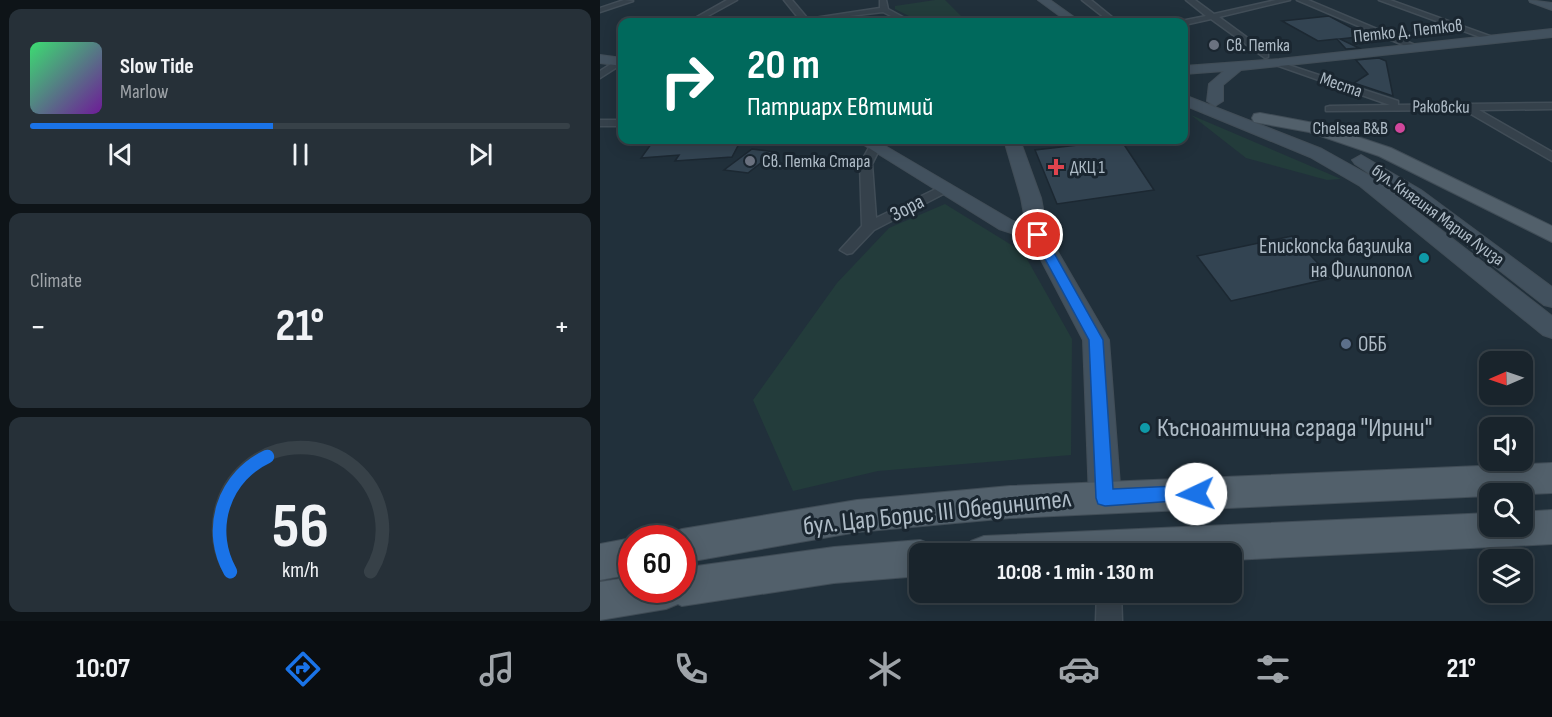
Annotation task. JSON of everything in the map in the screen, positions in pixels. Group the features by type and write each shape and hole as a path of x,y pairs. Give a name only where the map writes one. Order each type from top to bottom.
{"main road":[{"path":"1260,118 1313,128 1385,152 1552,235"},
{"name":"бул. Цар Борис III Обединител","path":"696,544 857,516 1010,502 1552,478"},
{"name":"бул. Цар Борис III Обединител","path":"1242,543 1552,527"},
{"path":"600,562 618,559"},
{"name":"бул. Цар Борис III Обединител","path":"696,585 834,565 909,559"},
{"path":"600,601 618,598"}],"street":[{"path":"699,18 733,0"},
{"path":"788,0 802,18"},
{"path":"883,0 884,10"},
{"path":"1086,0 1109,18"},
{"name":"Места","path":"1190,0 1270,61 1404,107"},
{"path":"1188,22 1286,0"},
{"path":"1301,0 1418,48"},
{"path":"1383,0 1494,39"},
{"path":"1533,0 1552,7"},
{"path":"600,10 629,1"},
{"path":"1038,3 1053,18"},
{"path":"1038,3 1067,18"},
{"path":"831,18 884,10 900,18"},
{"name":"Петко Д. Петков","path":"1188,70 1552,33"},
{"path":"600,59 618,61"},
{"name":"Петко Д. Петков","path":"1188,76 1234,70 1270,61"},
{"path":"600,75 618,64"},
{"path":"1215,101 1216,84 1234,70"},
{"name":"бул. Княгиня Мария Луиза","path":"1188,91 1332,146 1382,172 1552,299"},
{"name":"Раковски","path":"1330,109 1552,106"},
{"path":"1467,108 1552,157"},
{"name":"бул. Княгиня Мария Луиза","path":"1188,113 1316,153 1367,182 1552,329"},
{"path":"600,123 618,123"},
{"path":"600,130 618,124"},
{"path":"869,144 866,164 869,227"},
{"path":"871,144 1006,225 1038,235"},
{"path":"1017,144 1038,235 1096,340 1105,498"},
{"name":"Зора","path":"846,250 869,227 945,190"},
{"path":"1109,603 1109,621"}],"green space":[{"path":"945,0 963,18 913,18 895,9 895,6"},
{"path":"1191,115 1341,179 1327,180 1246,158"},
{"path":"945,204 1023,252 1072,339 1071,455 878,471 793,491 753,400 837,283 889,228"}],"building":[{"path":"1329,16 1367,36 1340,39 1359,48 1346,49 1337,39 1318,41 1282,21"},
{"path":"1379,58 1386,61 1393,96 1354,83 1368,74 1356,60"},
{"path":"651,144 739,144 732,157 675,161 679,155 641,158"},
{"name":"ДКЦ 1","path":"1087,144 1124,144 1154,190 1057,204 1035,150"},
{"name":"Св. Петка Стара","path":"752,149 775,152 748,173 724,170"},
{"path":"1292,236 1332,278 1231,301 1197,256"}],"place":[{"name":"Св. Петка","path":"1214,45"},
{"name":"Chelsea B&B","path":"1400,128"},
{"name":"Св. Петка Стара","path":"750,161"},
{"name":"ДКЦ 1","path":"1056,167"},
{"name":"Епископска базилика на Филипопол","path":"1424,258"},
{"name":"ОББ","path":"1346,344"},
{"name":"Късноантична сграда \"Ирини\"","path":"1145,428"}],"route":[{"path":"1038,235 1096,340 1101,468 1105,498 1196,494"}]}
